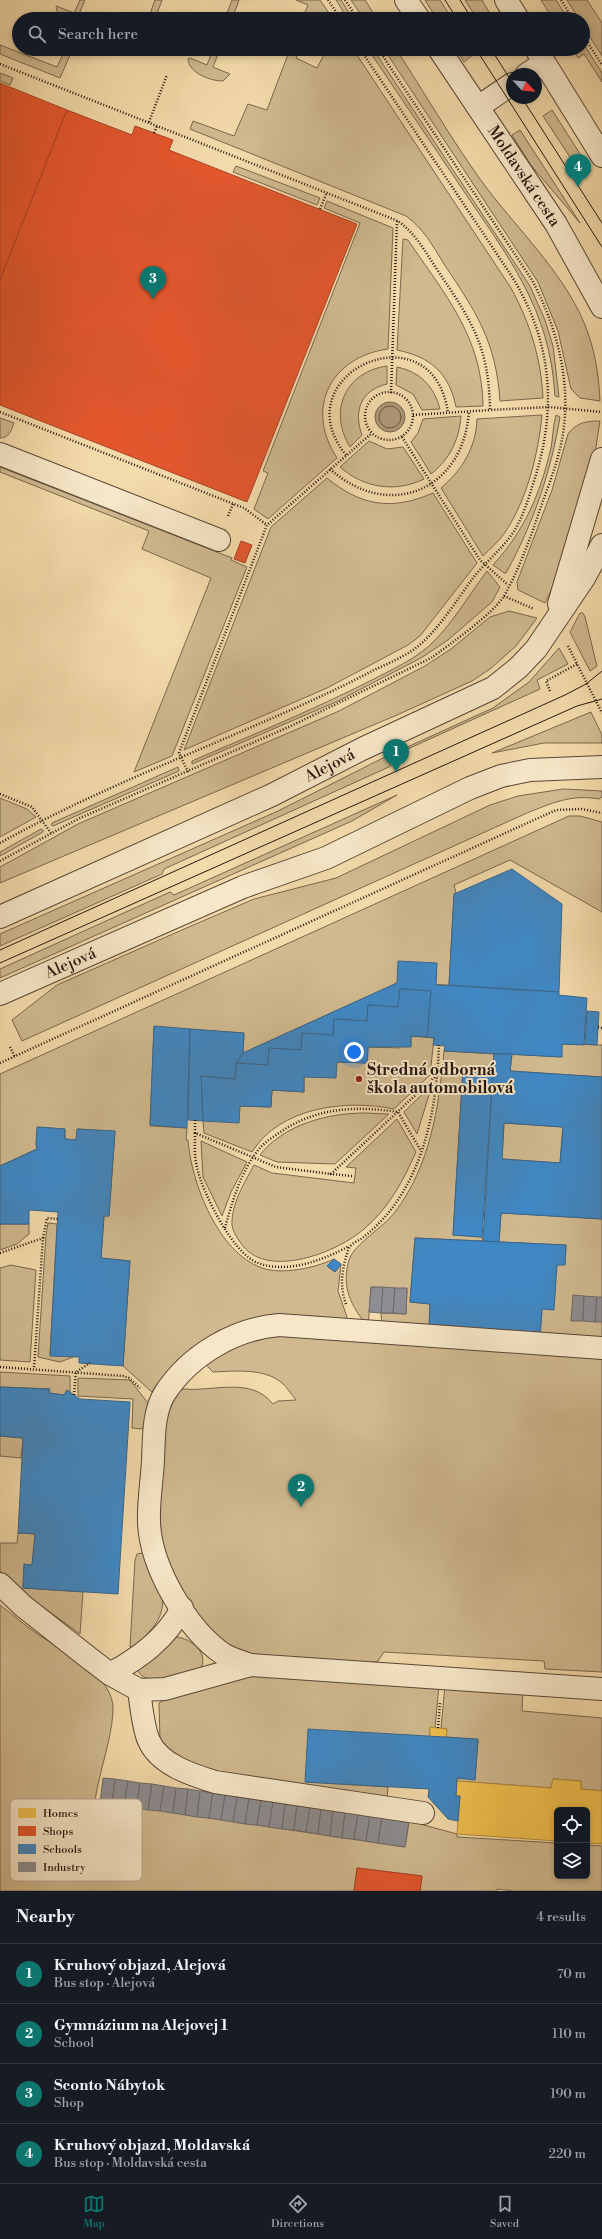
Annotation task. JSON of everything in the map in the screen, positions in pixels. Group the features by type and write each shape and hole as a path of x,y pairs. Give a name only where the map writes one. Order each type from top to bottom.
{"street":[{"path":"406,0 414,12"},
{"path":"506,0 514,12"},
{"name":"Moldavská cesta","path":"444,56 556,224 602,307"},
{"path":"536,62 602,156"},
{"path":"478,107 506,88"},
{"path":"0,454 219,540"},
{"path":"553,626 602,459"},
{"name":"Alejová","path":"0,917 272,795 362,749 493,688 529,658 553,626 602,545"},
{"name":"Alejová","path":"0,994 189,909 243,887 326,858 501,776 530,770 597,769"},
{"path":"602,1348 279,1325 237,1335 201,1356 186,1368 165,1393 156,1423 149,1523 158,1566 182,1608 202,1636 224,1655 251,1665 602,1689"},
{"path":"0,1584 23,1606 110,1674 138,1690 165,1689 251,1665"},
{"path":"110,1674 132,1662 159,1640 182,1608"},
{"path":"138,1690 149,1741 169,1763 182,1771 215,1782 423,1812"}],"path":[{"path":"328,0 336,12"},
{"path":"346,0 354,12"},
{"path":"561,0 569,12"},
{"path":"590,46 602,64"},
{"path":"0,843 42,820 330,694 413,650 431,633 484,564 510,536 527,504 544,446 549,407 549,391 542,347 533,317 520,291 365,56"},
{"path":"0,861 80,818 291,726 430,658 495,607 504,596 532,534 551,479 562,440 565,407 558,351 548,314 537,290 383,56"},
{"path":"0,64 398,221 415,236 471,322 487,367 490,410"},
{"path":"149,122 167,75"},
{"path":"154,133 157,126"},
{"path":"320,209 327,192"},
{"path":"390,393 398,221"},
{"path":"346,455 336,440 330,420 332,401 341,383 354,368 372,359 392,357 411,361 428,372 441,387 448,413"},
{"path":"390,393 397,394 408,402 413,415 410,427 402,437 390,440 377,437 372,432 366,420 368,406 377,396 390,393"},
{"path":"413,415 549,407 565,407 602,412"},
{"path":"330,469 353,487 378,495 405,494 432,483 451,466 459,455 468,429 469,411"},
{"path":"0,412 244,508 267,525"},
{"path":"188,772 179,753 267,525 372,432"},
{"path":"402,437 480,560 508,586"},
{"path":"550,691 546,681 577,664"},
{"path":"595,700 602,713"},
{"path":"0,794 32,807 51,833"},
{"path":"0,1063 556,810 582,809 602,813"},
{"path":"195,1120 197,1168 202,1186 212,1208 225,1228 247,1256 257,1263 278,1267 308,1262 350,1246 367,1234 393,1206 404,1189 422,1152 438,1075 439,1045"},
{"path":"10,1047 15,1057"},
{"path":"331,1174 438,1075"},
{"path":"225,1228 238,1186 253,1158 271,1138 305,1118 342,1109 375,1109 398,1112"},
{"path":"398,1112 422,1152"},
{"path":"195,1133 276,1167 352,1176"},
{"path":"34,1369 42,1238 47,1218 58,1219"},
{"path":"0,1254 42,1238"},
{"path":"350,1246 345,1262 342,1286 343,1297 359,1330"},
{"path":"76,1372 90,1363"},
{"path":"0,1367 123,1376"},
{"path":"74,1395 76,1372"}],"shaded area":[{"path":"80,0 85,0 80,12 74,12"},
{"path":"155,0 162,0 158,12 151,12"},
{"path":"232,0 239,0 235,12 228,12"},
{"path":"296,0 320,0 328,12 305,12 308,5"},
{"path":"336,0 341,0 349,12 344,12"},
{"path":"351,0 365,0 373,12 359,12"},
{"path":"425,0 440,0 448,12 433,12"},
{"path":"465,0 482,0 489,12 473,12"},
{"path":"541,0 556,0 564,12 549,12"},
{"path":"567,0 587,0 602,23 602,56 590,37 590,12 575,12"},
{"path":"56,6 71,12 57,12"},
{"path":"0,45 12,50 12,56 28,56 57,67 62,56 70,56 60,78 0,54"},
{"path":"590,54 602,73 602,82 585,56 590,56"},
{"path":"210,56 217,56 213,67 230,74 223,81 206,78 192,68 188,59 190,58 207,65"},
{"path":"287,56 297,56 296,58 317,68 323,56 358,56 511,288 524,314 533,341 540,369 543,398 500,401 494,361 489,344 475,313 427,238 418,226 406,216 190,129 193,121 234,136 248,104 267,110"},
{"path":"373,56 378,56 530,286 545,320 553,346 559,397 555,396 545,336 535,310 524,285 495,237"},
{"path":"389,56 400,56 480,179 555,273 569,293 580,314 594,352 600,401 580,398 571,389 558,331 538,282"},
{"path":"460,56 472,56 464,62"},
{"path":"0,73 13,78 10,85 0,81"},
{"path":"552,110 591,171 583,177 543,116"},
{"path":"520,130 580,223 530,164 512,135"},
{"path":"236,166 320,198 317,205 233,172"},
{"path":"327,201 393,228 388,349 368,354 351,362 338,374 329,388 324,404 323,421 327,439 337,458 268,519 254,509 268,473 263,471 360,223 324,208"},
{"path":"403,239 408,240 448,298 469,337 476,358 481,381 483,406 456,407 449,385 437,368 420,357 397,350"},
{"path":"387,366 387,384 371,391 365,396 361,403 358,418 362,435 350,447 344,433 341,420 341,407 344,395 360,376 372,370"},
{"path":"397,367 413,372 425,381 434,393 440,409 422,410 413,394 396,385"},
{"path":"542,415 538,446 530,477 519,507 504,534 483,556 441,488 455,474 471,449 477,419"},
{"path":"556,415 560,417 552,458 540,497 525,536 506,573 504,573 493,565 523,525 530,511 547,465"},
{"path":"461,416 456,441 443,462 431,474 411,442 418,433 423,419"},
{"path":"0,418 14,423 11,431 6,437 3,438 0,438"},
{"path":"600,421 595,453 556,580 545,603 518,590 517,582 552,490 568,434 571,430 582,423"},
{"path":"369,441 387,449 403,447 424,479 402,486 380,486 359,480 340,467"},
{"path":"0,467 232,558 231,560 247,567 172,756 134,772 211,578 142,549 149,531 0,472"},
{"path":"327,478 352,495 377,503 390,504 404,502 418,499 433,493 477,563 420,636 408,645 327,688 184,750 271,527"},
{"path":"487,571 500,587 492,602 448,640 421,658 338,701 192,764 192,761 350,691 416,656 429,646 445,629"},
{"path":"509,611 537,618 516,646 490,669 472,681 397,715 0,883 0,867 78,824 339,711 425,666 451,649 490,617"},
{"path":"580,613 583,613 585,617 597,666 590,671 570,632"},
{"path":"559,648 568,664 537,680 540,689 388,758 391,766 164,869 162,874 0,946 0,934 278,811 381,759 493,708 529,682"},
{"path":"591,712 602,735 602,743 544,743 492,753"},
{"path":"178,767 179,771 53,826 51,825 52,823"},
{"path":"563,789 602,791 602,797 599,799 580,798 562,800 527,813 22,1041 12,1020 57,985 254,899 336,878 490,805 518,796"},
{"path":"397,795 352,821 0,978 0,969 170,892 174,895"},
{"path":"0,798 27,809 36,817 0,837"},
{"path":"569,816 580,816 602,822 602,912 510,860 454,885 456,893 454,895 449,985 397,983 243,1053 244,1033 154,1027 150,1126 187,1128 186,1140 188,1140 190,1157 201,1195 220,1232 232,1248 246,1260 262,1268 270,1270 298,1270 334,1259 327,1266 335,1272 341,1264 338,1291 347,1317 341,1325 194,1348 152,1392 123,1366 130,1261 101,1258 104,1216 109,1216 115,1132 78,1129 76,1140 65,1139 65,1129 38,1127 36,1144 37,1149 0,1166 0,1074"},
{"path":"41,829 43,832 0,856 0,852"},
{"path":"411,1036 434,1038 430,1075 394,1109 356,1105 335,1106 316,1110 297,1116 279,1125 264,1137 252,1152 204,1133 203,1121 240,1106 271,1107 272,1090 304,1092 304,1077 337,1062 367,1063 368,1047 400,1048 400,1046 411,1046"},
{"path":"562,1044 602,1045 602,1077 510,1071 512,1054 561,1057"},
{"path":"444,1051 494,1054 493,1070 463,1069 453,1235 482,1237 483,1241 415,1238 410,1302 430,1304 429,1329 382,1328 381,1313 406,1314 407,1289 371,1287 368,1327 352,1304 349,1296 346,1279 349,1260 357,1248 395,1212 417,1175 425,1156 436,1114"},
{"path":"432,1085 417,1134 404,1112"},
{"path":"365,1113 389,1114 335,1164 277,1162 260,1155 281,1135 308,1122 337,1115"},
{"path":"397,1119 416,1152 406,1173 388,1203 364,1229 338,1246 321,1253 286,1261 269,1260 255,1256 243,1246 233,1231 232,1217 236,1201 254,1165 272,1173 354,1183 356,1168 346,1167"},
{"path":"504,1123 563,1127 560,1163 502,1159"},
{"path":"201,1141 247,1162 231,1192 222,1216 203,1177"},
{"path":"501,1213 602,1219 602,1342 540,1338 542,1309 557,1265 565,1264 566,1245 499,1242"},
{"path":"48,1223 57,1224 50,1355 73,1357 60,1362 38,1357"},
{"path":"0,1224 29,1224 29,1234 17,1244 0,1250"},
{"path":"11,1265 36,1270 30,1362 0,1360 0,1268"},
{"path":"289,1335 602,1356 602,1672 545,1669 544,1661 384,1652 378,1661 365,1664 248,1655 218,1643 181,1594 156,1528 164,1430 169,1405 176,1394 183,1389 231,1387 254,1390 264,1395 273,1404 278,1401 296,1400 282,1383 275,1378 249,1372 213,1372 205,1364 207,1359 253,1339"},
{"path":"0,1372 70,1376 70,1392 67,1390 64,1395 49,1393 49,1389 0,1387"},
{"path":"78,1378 130,1380 151,1407 142,1429 132,1428 133,1399 78,1396"},
{"path":"0,1436 23,1438 21,1458 0,1456"},
{"path":"18,1533 35,1534 32,1565 24,1565 23,1588 83,1592 80,1634 17,1588 0,1571 0,1543 17,1543"},
{"path":"137,1554 145,1554 159,1584 163,1603 157,1622 141,1641 130,1647 135,1560"},
{"path":"0,1605 36,1633 72,1656 97,1675 106,1687 112,1699 113,1712 110,1734 95,1799 10,1799 10,1881 142,1881 142,1808 405,1847 409,1821 457,1834 457,1837 554,1843 554,1879 590,1879 590,1845 602,1846 602,1891 513,1891 497,1889 497,1891 420,1891 422,1876 357,1868 354,1891 0,1891"},
{"path":"178,1637 191,1642 200,1651 203,1662 197,1674 150,1680 142,1676 136,1669 171,1639"},
{"path":"237,1675 439,1685 435,1728 430,1728 430,1737 306,1782 388,1787 387,1802 206,1772 169,1750 160,1739 159,1703 181,1691"},
{"path":"445,1685 523,1690 522,1711 602,1718 602,1791 581,1789 581,1781 553,1779 551,1788 457,1781 457,1778 475,1779 478,1740 446,1737 447,1729 441,1728"}],"water":[{"path":"390,402 396,403 404,411 404,423 396,431 390,432 384,431 376,423 375,417 376,411 384,403"}],"building: Homes":[{"path":"430,1727 447,1729 446,1737 430,1737"},
{"path":"553,1779 581,1781 581,1789 602,1791 602,1844 590,1843 590,1807 554,1807 554,1841 457,1834 460,1796 456,1796 457,1781 551,1788"}],"building: Shops":[{"path":"0,83 67,110 0,280"},
{"path":"67,110 132,135 135,126 173,140 169,150 357,224 247,502 0,405 0,280"},
{"path":"241,541 252,545 245,563 234,559"},
{"path":"357,1868 422,1876 420,1891 354,1891"}],"building: Schools":[{"path":"512,869 562,904 559,992 449,985 454,894"},
{"path":"398,961 437,963 436,985 559,992 559,995 587,998 584,1045 562,1044 562,1057 444,1051 445,1046 433,1045 434,1038 427,1037 431,991 400,989 398,1007 368,1005 367,1021 334,1019 333,1035 302,1033 301,1050 269,1048 268,1065 236,1063 243,1053 397,983"},
{"path":"400,989 431,991 427,1037 411,1036 411,1047 368,1047 367,1063 337,1062 336,1078 304,1077 304,1092 272,1090 271,1107 240,1106 239,1123 203,1121 201,1076 235,1079 236,1063 268,1065 269,1048 301,1050 302,1033 333,1035 334,1019 367,1021 368,1005 398,1007"},
{"path":"587,1011 599,1012 597,1045 585,1044"},
{"path":"154,1026 190,1029 187,1128 150,1125"},
{"path":"190,1029 244,1033 243,1053 236,1063 235,1079 201,1076 203,1121 188,1120"},
{"path":"494,1054 512,1054 510,1071 602,1077 602,1219 501,1213 499,1242 483,1241","holes":["504,1123 563,1127 560,1163 502,1159"]},
{"path":"463,1068 493,1070 482,1237 453,1235"},
{"path":"37,1127 65,1129 65,1139 76,1140 77,1129 115,1131 109,1216 104,1216 101,1258 130,1261 123,1366 79,1363 79,1357 50,1356 58,1212 29,1210 29,1224 0,1224 0,1166 37,1149"},
{"path":"415,1238 566,1245 565,1265 557,1265 554,1310 542,1309 540,1336 429,1329 430,1304 410,1302"},
{"path":"334,1259 341,1264 335,1272 327,1266"},
{"path":"0,1387 50,1389 49,1393 64,1395 67,1390 80,1399 130,1402 118,1594 23,1588 24,1564 32,1565 35,1534 18,1533 23,1438 0,1436"},
{"path":"308,1729 478,1739 475,1780 457,1778 456,1796 460,1796 458,1821 448,1819 428,1797 429,1789 305,1782"}],"building: Industry":[{"path":"371,1287 383,1287 381,1313 369,1312"},
{"path":"383,1287 395,1288 393,1313 381,1313"},
{"path":"395,1288 407,1288 406,1314 393,1313"},
{"path":"573,1295 584,1296 583,1321 571,1321"},
{"path":"584,1296 597,1297 595,1322 583,1321"},
{"path":"597,1297 602,1297 602,1322 595,1322"},
{"path":"103,1778 115,1779 113,1799 100,1799"},
{"path":"115,1779 128,1781 125,1799 113,1799"},
{"path":"128,1781 140,1783 137,1799 125,1799"},
{"path":"140,1783 152,1784 148,1810 142,1809 142,1799 137,1799"},
{"path":"152,1784 164,1786 160,1811 148,1810"},
{"path":"164,1786 176,1788 173,1813 160,1811"},
{"path":"176,1788 188,1789 185,1815 173,1813"},
{"path":"188,1789 200,1791 197,1817 185,1815"},
{"path":"200,1791 213,1793 209,1818 197,1817"},
{"path":"213,1793 225,1795 221,1820 209,1818"},
{"path":"225,1795 237,1797 233,1822 221,1820"},
{"path":"237,1797 249,1798 245,1824 233,1822"},
{"path":"249,1798 261,1800 257,1825 245,1824"},
{"path":"261,1800 273,1802 269,1827 257,1825"},
{"path":"273,1802 285,1804 282,1829 269,1827"},
{"path":"285,1804 297,1805 294,1830 282,1829"},
{"path":"297,1805 310,1807 306,1832 294,1830"},
{"path":"310,1807 321,1809 318,1834 306,1832"},
{"path":"321,1809 333,1810 330,1836 318,1834"},
{"path":"333,1810 345,1812 342,1838 330,1836"},
{"path":"345,1812 358,1814 354,1839 342,1838"},
{"path":"358,1814 370,1815 366,1841 354,1839"},
{"path":"370,1815 382,1817 378,1843 366,1841"},
{"path":"382,1817 409,1821 405,1847 378,1843"}],"tram line":[{"path":"445,0 453,12"},
{"path":"460,0 468,12"},
{"path":"480,56 602,247"},
{"path":"495,56 506,73"},
{"path":"526,104 602,223"},
{"path":"0,950 565,695 586,684 602,671"},
{"path":"0,963 577,706 602,699"}],"place":[{"name":"Kruhový objazd, Moldavská","path":"578,187"},
{"name":"Sconto Nábytok","path":"153,299"},
{"name":"Kruhový objazd, Alejová","path":"396,772"},
{"name":"Stredná odborná škola automobilová","path":"359,1079"},
{"name":"Gymnázium na Alejovej 1","path":"301,1507"}]}
